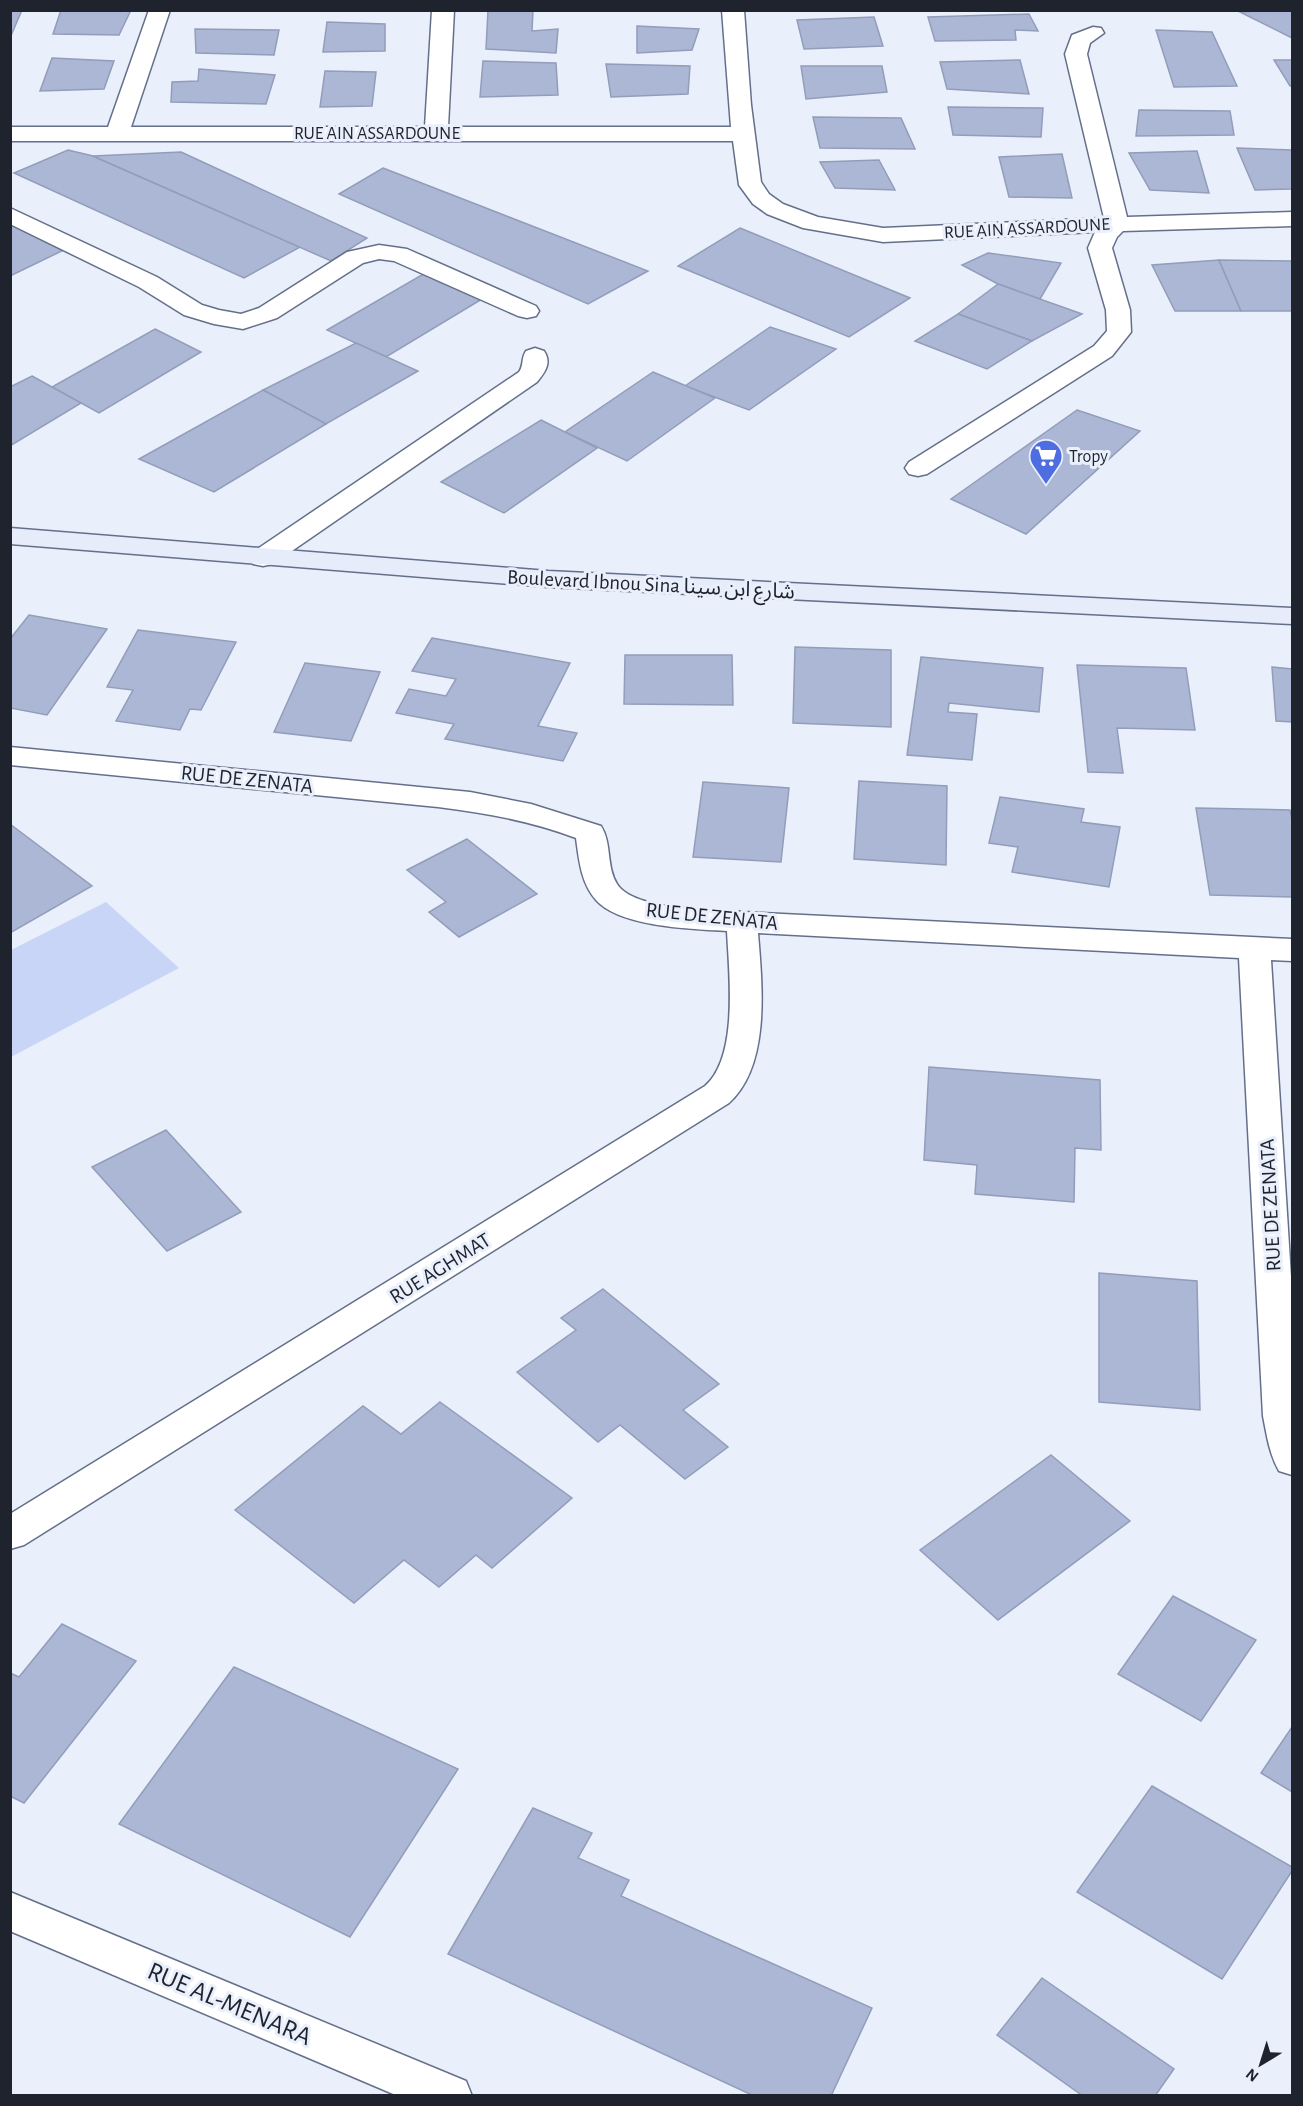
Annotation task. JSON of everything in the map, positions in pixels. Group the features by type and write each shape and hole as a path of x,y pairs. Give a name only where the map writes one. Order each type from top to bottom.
{"main road":[{"name":"Boulevard Ibnou Sina شارع ابن سينا","path":"10,536 548,579 1293,615"}],"street":[{"path":"117,134 160,10"},
{"path":"436,133 443,10"},
{"path":"733,10 743,134"},
{"path":"918,468 1103,351 1119,332 1118,310 1100,248 1106,234 1117,224 1076,54 1080,40 1093,33"},
{"name":"RUE AIN ASSARDOUNE","path":"10,134 743,134 752,188 766,204 790,216 850,232 883,235 1117,224 1293,219"},
{"path":"10,215 148,282 193,310 214,317 243,322 268,313 355,257 379,252 399,254 527,311"},
{"path":"263,558 528,376 535,369 535,356"},
{"name":"RUE DE ZENATA","path":"10,756 417,796 504,808 554,819 591,833 598,874 608,895 626,905 657,914 742,922 1293,950"},
{"name":"RUE AGHMAT","path":"10,1534 703,1106 721,1090 733,1071 741,1043 745,1009 742,922"},
{"name":"RUE DE ZENATA","path":"1254,948 1282,1416 1288,1451 1293,1460"},
{"name":"RUE AL-MENARA","path":"10,1911 450,2096"}],"shaded area":[{"path":"106,902 179,968 11,1057 11,950"}],"building":[{"path":"10,10 22,10 10,38"},
{"path":"61,10 131,10 119,35 53,34"},
{"path":"488,10 533,10 532,31 558,29 556,53 486,49"},
{"path":"1276,10 1292,10 1292,38 1240,12"},
{"path":"1029,14 1038,31 1015,30 1016,40 935,41 928,17"},
{"path":"874,17 883,46 804,49 797,20"},
{"path":"327,22 385,24 385,51 323,52"},
{"path":"637,26 699,29 692,50 637,53"},
{"path":"195,29 279,30 274,55 196,53"},
{"path":"1156,30 1212,32 1237,86 1174,87"},
{"path":"52,58 114,61 104,89 40,91"},
{"path":"1020,60 1029,94 947,89 940,62"},
{"path":"1274,60 1292,60 1292,86 1290,86"},
{"path":"483,61 556,63 558,95 480,97"},
{"path":"606,64 690,66 688,94 611,97"},
{"path":"801,66 882,66 887,92 806,99"},
{"path":"199,69 275,75 266,104 171,102 172,82 198,81"},
{"path":"325,71 376,72 372,106 320,107"},
{"path":"948,107 1043,108 1041,137 953,135"},
{"path":"1139,110 1230,111 1234,135 1136,136"},
{"path":"813,117 901,118 915,149 820,148"},
{"path":"1237,148 1292,150 1292,189 1255,190"},
{"path":"68,150 93,156 300,247 244,278 14,173"},
{"path":"1197,151 1209,193 1150,190 1129,153"},
{"path":"181,152 367,238 331,261 93,156"},
{"path":"1062,154 1072,198 1009,197 999,157"},
{"path":"879,160 895,190 835,188 820,162"},
{"path":"383,168 648,271 588,304 339,194"},
{"path":"17,224 70,247 10,276 10,227"},
{"path":"740,228 910,298 849,337 678,266"},
{"path":"988,253 1061,263 1040,299 998,284 962,265"},
{"path":"1219,260 1241,311 1175,311 1152,265"},
{"path":"1219,260 1292,261 1292,311 1241,311"},
{"path":"425,273 482,299 386,357 327,330"},
{"path":"998,284 1082,314 1032,341 958,314"},
{"path":"958,314 1032,341 987,369 915,341"},
{"path":"770,327 836,349 749,410 685,386"},
{"path":"155,329 201,352 99,413 52,387"},
{"path":"356,343 418,371 326,424 263,390"},
{"path":"653,372 715,398 627,461 565,432"},
{"path":"32,376 81,403 10,446 10,387"},
{"path":"263,390 326,424 214,492 139,459"},
{"path":"1077,410 1140,431 1026,534 951,499"},
{"path":"541,420 597,448 504,513 441,482"},
{"path":"29,615 107,629 47,715 10,708 10,639"},
{"path":"138,630 236,642 201,710 190,709 180,730 116,721 133,690 107,687"},
{"path":"432,638 570,663 538,726 577,733 563,761 445,739 454,724 396,713 409,689 446,696 456,679 412,671"},
{"path":"795,647 891,650 891,727 793,723"},
{"path":"625,655 732,655 733,705 624,704"},
{"path":"921,657 1043,668 1039,712 949,703 948,712 977,714 972,760 907,755"},
{"path":"305,663 380,672 351,741 274,732"},
{"path":"1077,665 1186,668 1195,730 1117,728 1123,773 1088,772"},
{"path":"1272,667 1292,669 1292,722 1276,721"},
{"path":"859,781 947,786 946,865 854,859"},
{"path":"703,782 789,788 781,862 693,857"},
{"path":"1000,797 1084,809 1081,822 1120,827 1109,887 1012,872 1018,847 989,843"},
{"path":"1196,808 1290,810 1292,897 1210,895"},
{"path":"10,824 92,886 10,933"},
{"path":"467,839 537,894 459,937 429,912 446,902 407,870"},
{"path":"929,1067 1100,1080 1101,1150 1075,1148 1074,1202 975,1194 977,1165 924,1160"},
{"path":"166,1130 241,1212 167,1251 92,1167"},
{"path":"1099,1273 1197,1281 1200,1410 1099,1402"},
{"path":"603,1289 719,1384 683,1410 728,1447 685,1479 620,1425 598,1442 517,1372 576,1330 561,1318"},
{"path":"440,1402 572,1498 492,1568 476,1555 439,1587 404,1560 354,1603 235,1510 363,1406 401,1434"},
{"path":"1051,1455 1130,1521 998,1620 920,1550"},
{"path":"1173,1596 1256,1640 1201,1721 1118,1674"},
{"path":"62,1624 136,1661 24,1803 10,1796 10,1673 19,1677"},
{"path":"234,1667 458,1769 350,1937 119,1824"},
{"path":"1292,1727 1292,1792 1261,1773"},
{"path":"1152,1786 1292,1867 1292,1871 1222,1979 1077,1892"},
{"path":"533,1808 592,1833 578,1858 629,1880 621,1896 872,2008 831,2096 754,2096 448,1954"},
{"path":"1042,1978 1174,2069 1155,2096 1083,2096 997,2035"}],"place":[{"name":"Tropy","path":"1046,485"}]}
